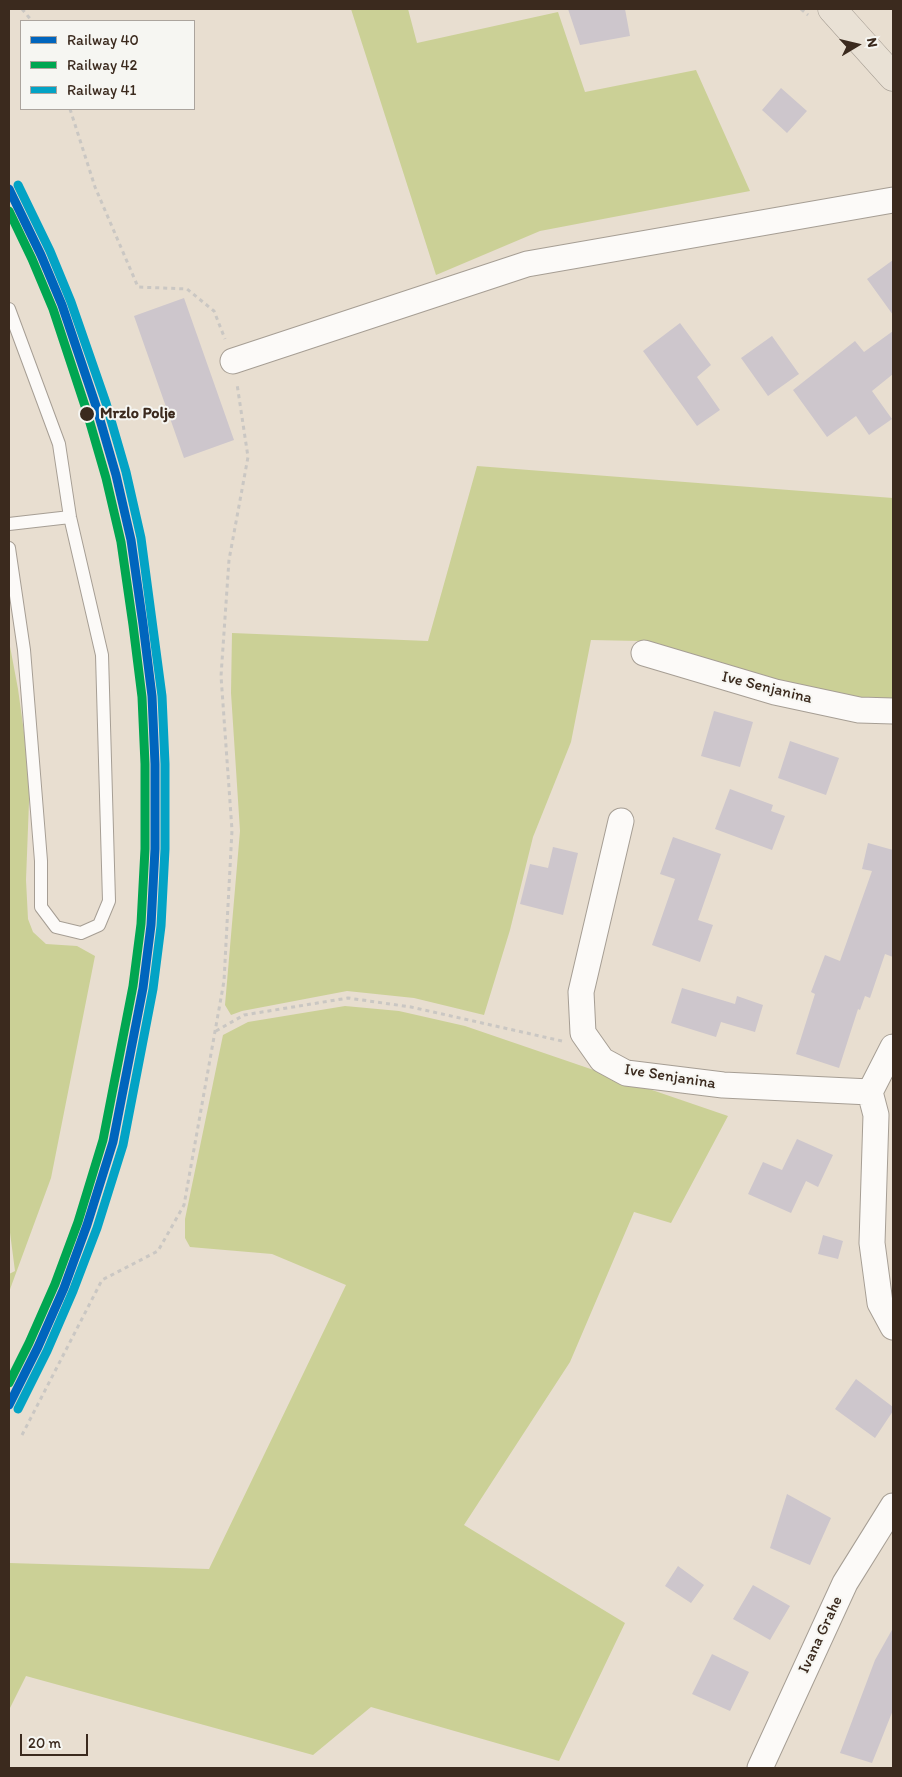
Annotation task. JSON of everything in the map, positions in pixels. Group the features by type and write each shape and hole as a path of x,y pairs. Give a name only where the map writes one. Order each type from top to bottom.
{"main road":[{"path":"832,9 893,76"}],"street":[{"path":"233,361 527,264 893,200"},
{"name":"Ive Senjanina","path":"644,653 776,692 859,710 893,711"},
{"name":"Ive Senjanina","path":"621,821 581,992 583,1034 602,1060 626,1073 723,1086 870,1092"},
{"path":"893,1047 870,1092 876,1115 872,1243 880,1303 893,1327"},
{"name":"Ivana Grahe","path":"760,1768 845,1584 893,1506"}],"lane":[{"path":"9,308 59,444 70,517 102,655 109,901 99,925 82,933 56,927 42,907 41,862 24,650 9,548"},
{"path":"9,524 70,517"}],"path":[{"path":"22,9 31,20"},
{"path":"22,1435 102,1280 158,1251 184,1205 224,981 232,830 221,676 229,560 248,457 233,361 214,311 187,289 138,286 94,187 70,110"},
{"path":"215,1031 244,1015 348,998 411,1006 506,1029 593,1047"}],"green space":[{"path":"351,9 408,9 417,43 558,12 585,92 696,70 750,191 540,231 436,275"},
{"path":"477,466 893,498 893,700 818,695 639,641 591,640 571,742 533,837 510,930 484,1015 414,998 347,991 242,1011 231,1015 225,1005 240,831 231,693 232,633 428,641"},
{"path":"9,641 18,689 30,776 26,880 28,919 33,932 46,944 77,946 95,956 51,1178 9,1292 9,1274 15,1271 9,1225"},
{"path":"345,1006 399,1011 465,1026 728,1116 671,1223 634,1212 570,1362 464,1525 625,1623 559,1761 371,1707 313,1755 26,1676 9,1710 9,1563 209,1569 346,1285 272,1254 190,1247 185,1238 185,1219 223,1035 248,1022"}],"building":[{"path":"568,9 625,9 630,36 580,45"},
{"path":"781,88 807,111 787,133 762,110"},
{"path":"893,260 893,315 867,279"},
{"path":"184,298 234,440 184,458 134,316"},
{"path":"680,323 711,365 697,377 720,410 697,426 643,351"},
{"path":"893,331 893,374 872,391 892,419 869,435 856,416 827,437 793,390 855,341 864,352"},
{"path":"772,336 799,374 768,396 741,358"},
{"path":"714,711 753,722 740,767 701,756"},
{"path":"790,741 839,758 826,795 778,778"},
{"path":"730,789 773,805 771,811 785,816 772,850 715,829"},
{"path":"673,837 721,854 698,920 713,925 700,962 652,945 675,879 660,874"},
{"path":"868,843 893,850 893,957 885,954 870,998 865,996 860,1010 858,1009 839,1068 796,1054 815,994 811,992 825,955 840,961 872,871 862,869"},
{"path":"553,847 578,853 563,915 520,904 530,864 548,868"},
{"path":"682,988 735,1004 737,996 763,1005 755,1032 721,1022 716,1037 671,1023"},
{"path":"797,1139 833,1155 818,1187 806,1181 791,1213 748,1194 763,1162 782,1170"},
{"path":"823,1235 843,1241 838,1259 818,1254"},
{"path":"856,1379 893,1407 893,1411 875,1438 835,1409"},
{"path":"787,1494 831,1518 810,1565 770,1548"},
{"path":"678,1566 704,1585 691,1603 665,1586"},
{"path":"753,1585 790,1606 770,1640 733,1619"},
{"path":"893,1628 893,1710 872,1763 840,1753 875,1660"},
{"path":"712,1654 749,1672 730,1711 692,1694"}],"rail line":[{"name":"41","path":"18,185 50,251 71,302 106,403 126,472 141,538 162,696 165,764 165,849 161,926 153,989 123,1145 97,1228 73,1291 47,1351 18,1409"},
{"name":"40","path":"9,189 41,255 62,305 96,406 116,475 131,540 143,624 152,696 155,764 155,849 151,925 143,988 113,1142 87,1225 64,1288 38,1347 9,1405"},
{"name":"42","path":"9,211 53,309 86,409 106,478 121,542 133,625 142,697 145,764 145,849 141,924 133,986 103,1140 78,1222 55,1284 9,1383"}],"place":[{"name":"Mrzlo Polje","path":"87,414"}]}
